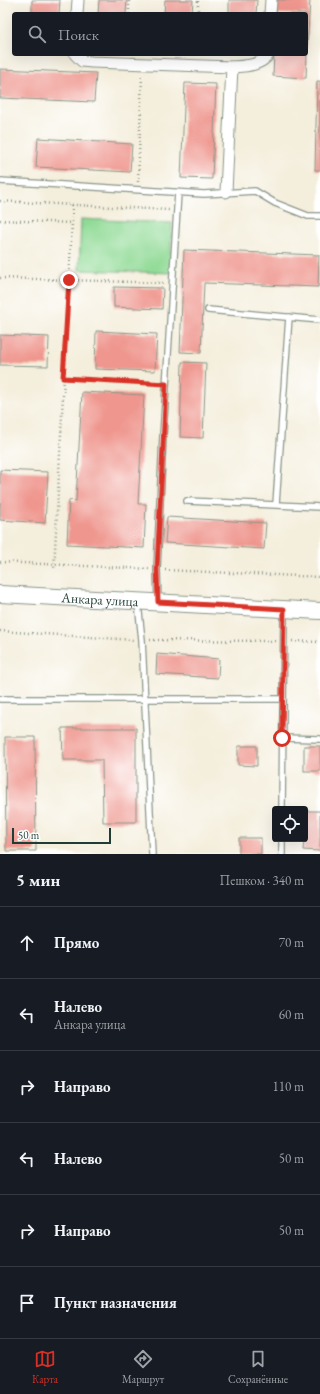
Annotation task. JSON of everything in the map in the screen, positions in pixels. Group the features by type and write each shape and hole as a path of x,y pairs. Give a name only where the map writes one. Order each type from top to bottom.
{"main road":[{"name":"Анкара улица","path":"0,594 320,611"}],"street":[{"path":"77,12 78,0"},
{"path":"270,12 271,0"},
{"path":"77,56 82,61 87,62 232,67 252,65 264,60 267,56"},
{"path":"226,192 232,67"}],"lane":[{"path":"0,181 178,193 204,194 255,191 275,202 308,216 320,216"},
{"path":"158,602 157,569 166,384 178,193"},
{"path":"208,310 320,320"},
{"path":"276,504 289,317"},
{"path":"187,501 320,507"},
{"path":"138,601 142,640 152,854"},
{"path":"282,806 284,609"},
{"path":"0,699 283,700"},
{"path":"282,738 320,739"},
{"path":"282,842 282,854"}],"path":[{"path":"129,0 129,12"},
{"path":"198,0 198,12"},
{"path":"138,190 142,64"},
{"path":"0,201 176,210"},
{"path":"54,569 72,205"},
{"path":"0,220 72,223"},
{"path":"0,278 172,283"},
{"path":"63,378 166,384"},
{"path":"0,631 142,640 320,642"}],"green space":[{"path":"81,219 172,223 170,273 79,270"}],"building":[{"path":"32,0 60,0 59,12 32,12"},
{"path":"99,0 127,0 126,12 98,12"},
{"path":"165,0 193,0 192,12 164,12"},
{"path":"229,0 257,0 256,12 229,12"},
{"path":"277,0 310,0 308,32 308,12 276,12"},
{"path":"274,56 307,56 306,78 273,76"},
{"path":"0,69 96,73 94,102 0,98"},
{"path":"317,81 320,81 320,170 315,170"},
{"path":"185,83 216,84 212,179 181,178"},
{"path":"38,138 132,144 130,172 36,167"},
{"path":"184,250 319,255 318,287 204,283 201,353 180,352"},
{"path":"114,287 163,288 162,309 114,307"},
{"path":"96,331 157,334 155,371 95,369"},
{"path":"0,335 49,337 48,366 0,365"},
{"path":"182,362 206,363 203,438 180,437"},
{"path":"82,392 144,395 138,504 146,504 144,548 67,544 69,500 76,501"},
{"path":"0,470 48,472 45,523 0,520"},
{"path":"167,517 266,523 264,549 165,543"},
{"path":"157,654 219,659 218,678 156,674"},
{"path":"62,728 136,728 136,822 103,822 102,760 63,760"},
{"path":"5,737 35,737 36,851 6,851"},
{"path":"238,746 257,746 257,766 238,765"},
{"path":"304,746 320,746 320,771 304,771"},
{"path":"308,811 320,811 320,851 303,850 304,842 308,842"},
{"path":"239,838 261,838 261,854 239,854"}],"route":[{"path":"69,280 63,378 166,384 157,569 158,602 284,609 282,738"}]}
